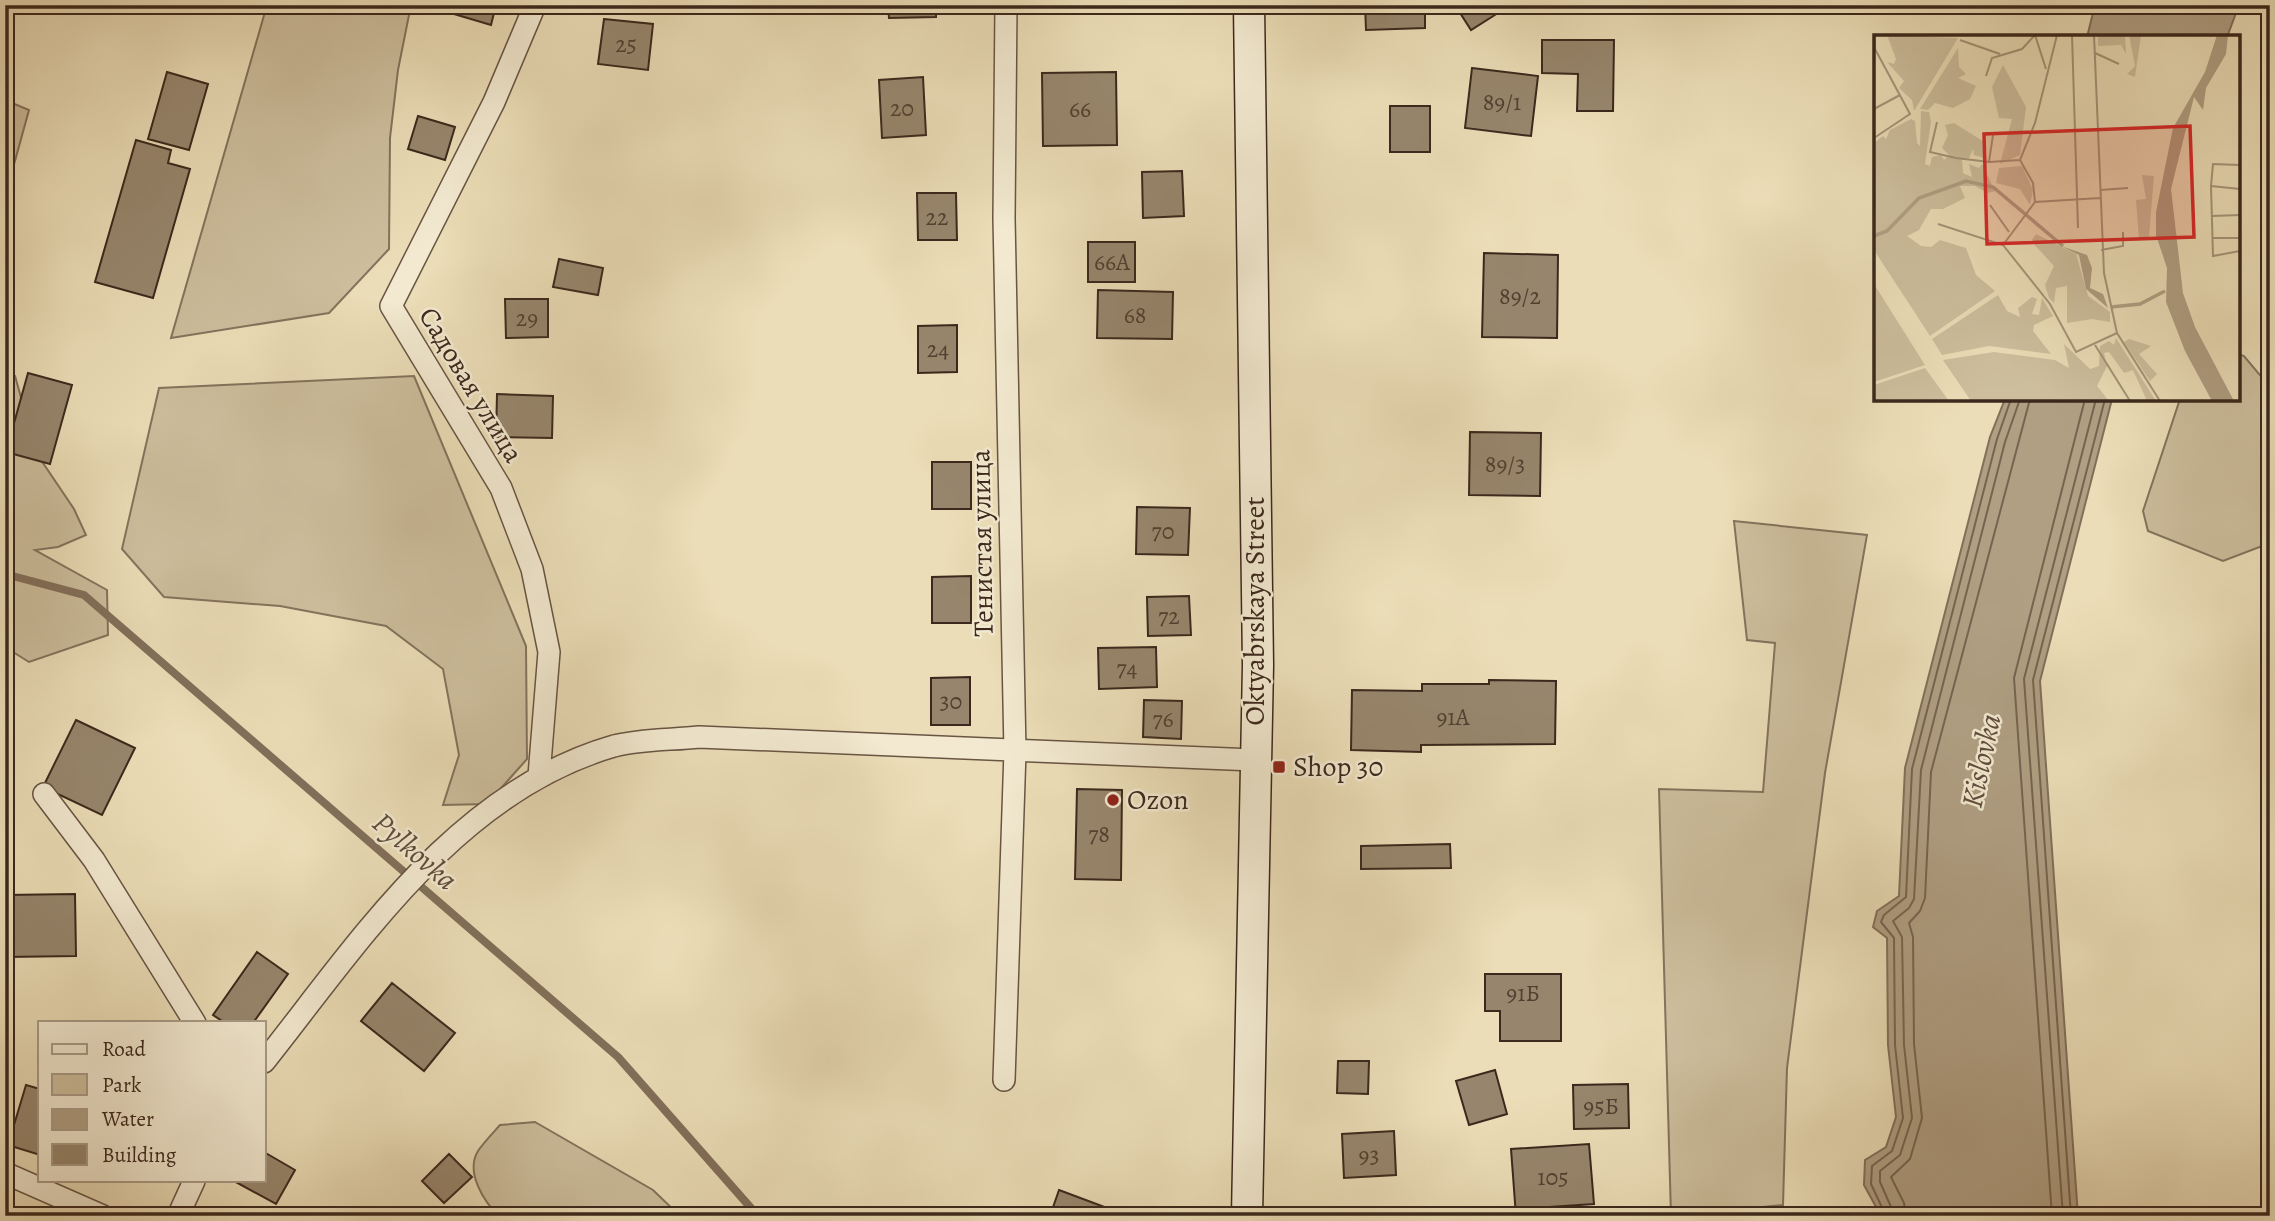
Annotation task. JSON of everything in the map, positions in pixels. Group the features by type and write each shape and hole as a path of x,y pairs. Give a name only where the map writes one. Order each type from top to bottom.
{"street":[{"name":"Садовая улица","path":"535,5 494,102 391,306 501,488 532,569 549,652 539,776"},
{"name":"Тенистая улица","path":"1004,1080 1015,751 1004,218 1006,5"},
{"name":"Oktyabrskaya Street","path":"1247,1216 1254,760 1258,665 1249,5"},
{"path":"266,1059 377,920 455,836 539,776 615,746 699,737 1254,760"},
{"path":"44,794 94,860 194,1021"},
{"path":"5,1173 103,1216"},
{"path":"178,1216 194,1182"}],"green space":[{"path":"267,5 411,5 398,70 390,138 389,249 329,313 171,338"},
{"path":"5,100 29,110 5,197"},
{"path":"2240,355 2244,356 2270,387 2270,543 2223,561 2148,531 2143,511 2179,401 2240,401"},
{"path":"5,371 15,376 37,454 74,509 86,535 58,547 35,550 107,590 108,635 29,662 5,647"},
{"path":"414,376 526,646 527,759 487,804 443,805 459,755 443,669 386,626 280,606 164,597 122,549 159,388"},
{"path":"1734,521 1867,535 1825,773 1787,1068 1783,1205 1671,1216 1659,789 1763,792 1775,643 1747,640"},
{"path":"535,1122 653,1190 680,1216 499,1216 482,1195 475,1177 478,1151 500,1125"}],"water":[{"path":"2095,5 2239,5 2228,35 2088,35"},
{"name":"Kislovka","path":"2004,401 2111,401 2040,681 2078,1216 1881,1216 1864,1185 1865,1160 1886,1147 1896,1117 1888,1045 1887,938 1873,927 1877,911 1899,896 1905,768 1990,437"}],"building":[{"path":"456,5 496,5 491,25 454,14"},
{"path":"888,5 936,5 936,17 889,18"},
{"path":"1365,5 1425,5 1425,28 1366,30"},
{"path":"1455,5 1493,5 1498,13 1471,30"},
{"path":"604,19 653,24 648,70 598,64"},
{"path":"1542,40 1614,40 1613,111 1577,111 1578,74 1542,73"},
{"path":"1472,68 1538,76 1531,136 1465,128"},
{"path":"167,72 208,84 189,150 148,139"},
{"path":"1116,72 1117,145 1043,146 1042,73"},
{"path":"923,77 926,135 882,138 879,80"},
{"path":"1390,106 1430,106 1430,152 1390,152"},
{"path":"418,116 455,127 445,160 408,149"},
{"path":"136,140 171,150 168,163 190,169 153,298 95,282"},
{"path":"1182,171 1184,216 1143,218 1142,172"},
{"path":"917,193 956,193 957,240 918,240"},
{"path":"1088,242 1135,242 1135,282 1088,282"},
{"path":"1484,253 1558,255 1557,338 1482,337"},
{"path":"559,259 603,268 598,295 553,287"},
{"path":"1098,290 1173,292 1172,339 1097,338"},
{"path":"505,299 548,299 548,337 506,338"},
{"path":"957,325 957,372 918,373 918,326"},
{"path":"28,373 72,385 50,464 6,452"},
{"path":"497,394 553,396 552,438 496,437"},
{"path":"1470,432 1541,433 1540,496 1469,495"},
{"path":"932,462 971,462 971,509 932,509"},
{"path":"1137,507 1190,508 1188,555 1136,554"},
{"path":"971,576 971,623 932,623 932,577"},
{"path":"1189,596 1191,635 1148,636 1147,597"},
{"path":"1156,647 1157,687 1099,689 1098,648"},
{"path":"970,677 970,725 931,725 931,678"},
{"path":"1489,680 1556,681 1555,744 1421,745 1421,752 1351,750 1352,690 1422,691 1422,684 1489,684"},
{"path":"1144,700 1182,701 1181,739 1143,737"},
{"path":"76,720 135,748 102,815 43,787"},
{"path":"1077,789 1122,790 1121,880 1075,879"},
{"path":"1450,844 1451,868 1361,869 1361,846"},
{"path":"75,894 76,956 5,957 5,895"},
{"path":"257,952 288,974 254,1021 222,1021 213,1015"},
{"path":"1485,974 1561,974 1561,1041 1500,1041 1500,1011 1485,1011"},
{"path":"392,983 455,1033 424,1071 361,1021"},
{"path":"1338,1061 1369,1061 1368,1094 1337,1093"},
{"path":"1495,1070 1507,1114 1469,1125 1456,1081"},
{"path":"1628,1084 1629,1128 1574,1129 1573,1085"},
{"path":"26,1085 38,1088 38,1154 8,1145"},
{"path":"1394,1131 1396,1175 1344,1178 1342,1134"},
{"path":"1589,1144 1594,1204 1550,1207 1551,1216 1516,1216 1511,1149"},
{"path":"266,1153 295,1170 276,1204 236,1182 266,1182"},
{"path":"449,1154 472,1177 444,1203 422,1181"},
{"path":"1059,1190 1115,1211 1114,1216 1050,1216"}],"waterway":[{"name":"Pylkovka","path":"5,574 84,595 618,1057 758,1216"}],"place":[{"name":"Shop 30","path":"1279,767"},
{"name":"Ozon","path":"1113,800"}]}
